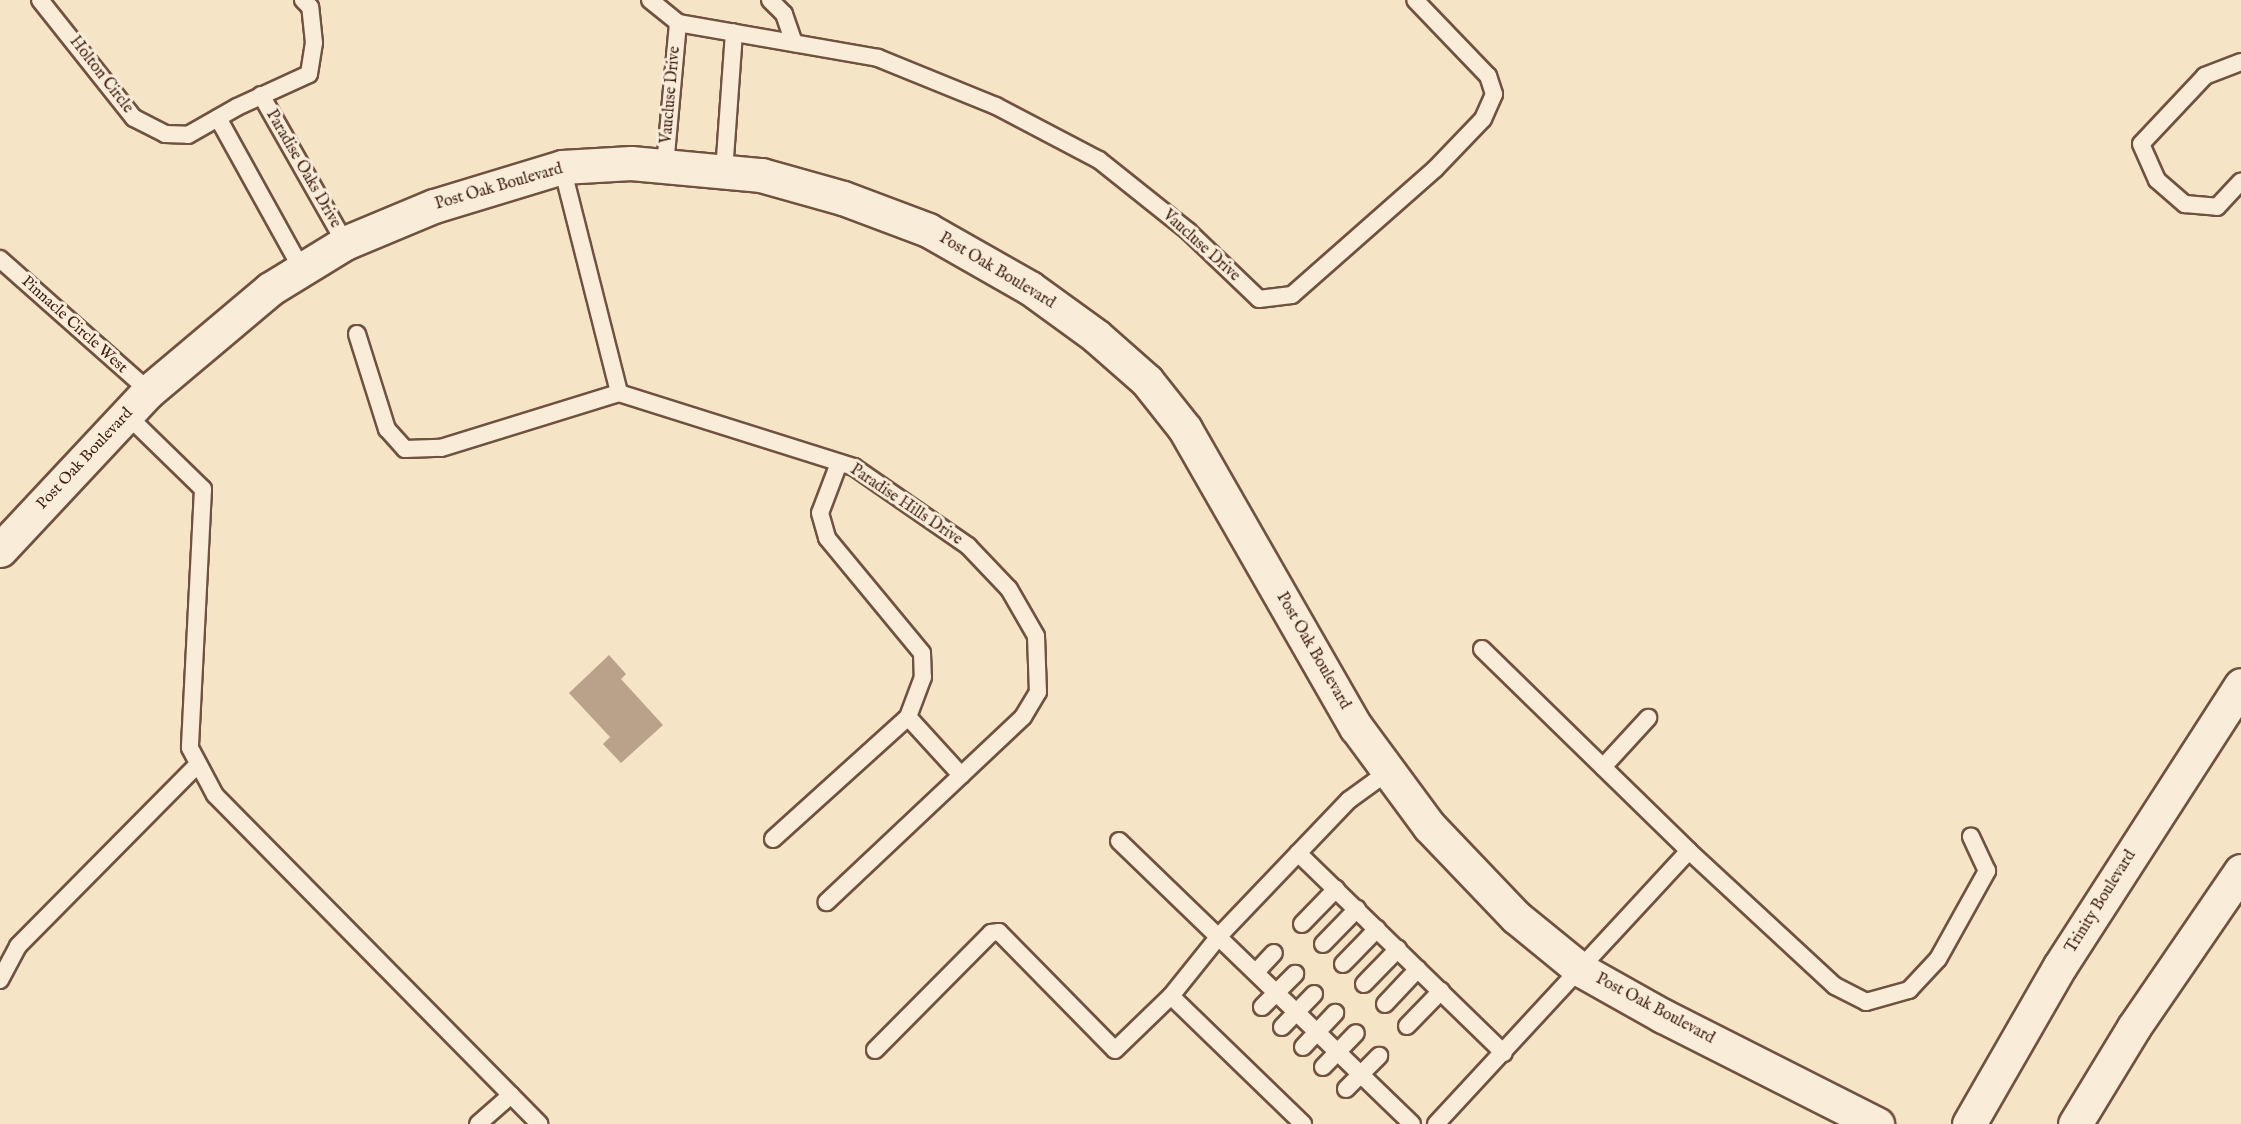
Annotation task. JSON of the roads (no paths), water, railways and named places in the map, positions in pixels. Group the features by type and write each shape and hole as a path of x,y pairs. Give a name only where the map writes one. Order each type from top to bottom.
{"street":[{"name":"Post Oak Boulevard","path":"0,550 149,391 225,324 301,268 345,243 434,206 562,167 631,163 761,175 792,184 928,230 1030,288 1096,336 1138,374 1185,429 1356,727 1429,826 1516,917 1581,970 1663,1016 1877,1124"},
{"name":"Trinity Boulevard","path":"1969,1124 2060,966 2241,685"},
{"path":"2075,1124 2134,1027 2241,871"}],"lane":[{"name":"Holton Circle","path":"40,0 134,118 165,134 188,135 237,107"},
{"name":"Paradise Oaks Drive","path":"237,107 309,74 314,43 310,7 303,0"},
{"name":"Vaucluse Drive","path":"650,0 678,23 878,58 996,106 1099,160 1188,231 1259,299 1292,295 1435,169 1483,119 1494,94 1488,76 1415,0"},
{"path":"771,0 784,14 794,43"},
{"name":"Vaucluse Drive","path":"665,166 678,23"},
{"path":"724,172 734,32"},
{"path":"2241,62 2205,76 2141,144 2157,180 2185,204 2217,207 2241,181"},
{"name":"Paradise Oaks Drive","path":"261,95 345,243"},
{"path":"218,118 301,268"},
{"path":"357,334 387,429 405,449 441,448 619,393 562,167"},
{"name":"Pinnacle Circle West","path":"0,259 149,391"},
{"name":"Paradise Hills Drive","path":"619,393 854,467 969,546 1009,589 1036,636 1038,692 1023,717 827,902"},
{"path":"127,415 204,489 190,748 214,795 540,1124"},
{"path":"773,839 908,717 923,677 922,653 826,538 820,513 839,463"},
{"path":"1482,649 1689,851 1835,986 1866,1002 1909,990 1938,959 1987,871 1971,836"},
{"path":"908,717 961,775"},
{"path":"1603,767 1648,718"},
{"path":"0,980 18,945 198,764"},
{"path":"875,1050 991,933 999,932 1025,955 1115,1050 1171,996 1219,936 1349,800 1389,771"},
{"path":"1119,841 1412,1124"},
{"path":"1436,1124 1689,851"},
{"path":"1299,853 1504,1053"},
{"path":"1302,924 1336,889"},
{"path":"1323,944 1357,909"},
{"path":"1343,964 1377,929"},
{"path":"1364,984 1398,950"},
{"path":"1256,972 1274,953"},
{"path":"1385,1004 1418,969"},
{"path":"1262,1007 1295,974"},
{"path":"1407,1026 1441,991"},
{"path":"1282,1027 1314,993"},
{"path":"1171,996 1228,1042 1311,1122"},
{"path":"1303,1047 1335,1013"},
{"path":"1323,1067 1356,1033"},
{"path":"1346,1089 1379,1056"},
{"path":"478,1124 511,1095"}]}
